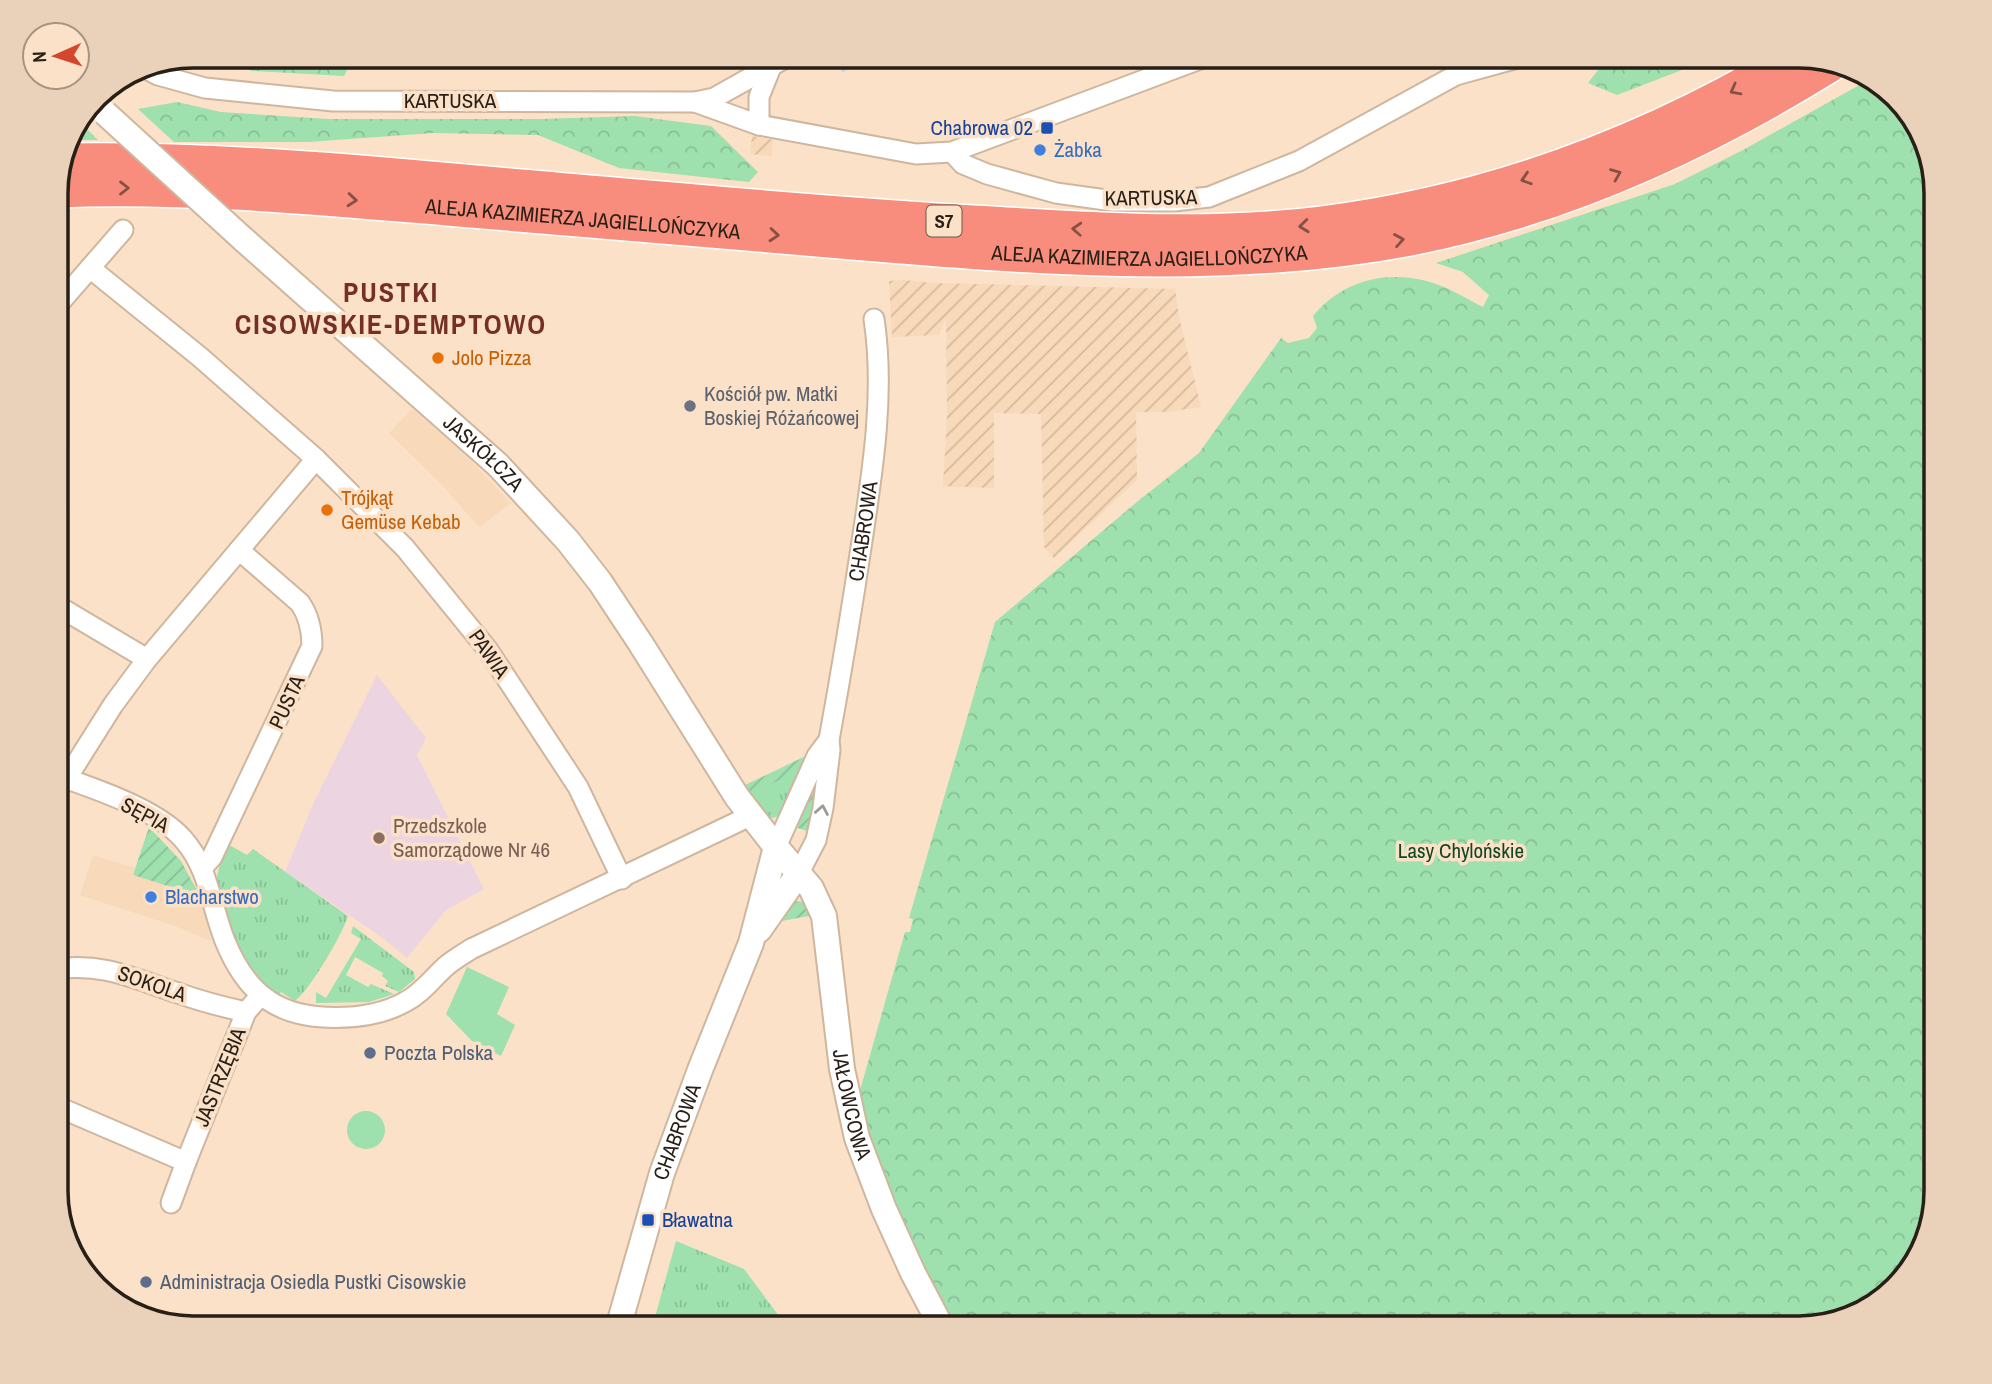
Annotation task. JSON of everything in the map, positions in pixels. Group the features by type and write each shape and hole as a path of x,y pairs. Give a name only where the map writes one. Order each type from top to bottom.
{"highway":[{"name":"ALEJA KAZIMIERZA JAGIELLOŃCZYKA","path":"73,161 220,162 890,218 1066,228 1182,232 1283,228 1397,212 1451,201 1542,174 1667,124 1774,68"},
{"name":"ALEJA KAZIMIERZA JAGIELLOŃCZYKA","path":"69,189 123,187 296,195 965,251 1175,258 1268,256 1378,243 1510,214 1578,190 1678,147 1744,114 1819,71"}],"street":[{"path":"952,152 1175,68"},
{"name":"KARTUSKA","path":"157,74 205,88 333,101 695,103 759,125 916,154 952,152 963,164 987,174 1056,193 1113,201 1174,201 1209,197 1299,161 1456,75 1481,68"},
{"path":"695,103 714,98 768,69"},
{"path":"759,125 759,97 770,69"},
{"name":"JASKÓŁCZA","path":"101,109 498,465 540,509 600,582 750,816 799,873"},
{"path":"69,292 123,230"},
{"name":"PAWIA","path":"90,268 200,357 316,459 405,548 488,650 578,787 622,879"},
{"name":"CHABROWA","path":"751,943 799,873 816,840 823,808 831,750 829,740 844,660 875,440 878,346 874,319"},
{"path":"69,766 147,659 316,459"},
{"name":"PUSTA","path":"202,868 212,857 312,646 310,626 300,603 239,550"},
{"path":"69,613 147,659"},
{"name":"CHABROWA","path":"621,1316 666,1161 751,943 776,847 817,757 829,740"},
{"name":"SĘPIA","path":"69,779 144,811 172,827 185,841 210,887 220,929 228,949 245,978 261,995"},
{"path":"261,995 278,1007 316,1016 354,1017 386,1012 409,1000 445,967 471,949 750,816"},
{"name":"JAŁOWCOWA","path":"799,873 817,897 824,916 842,1069 857,1138 884,1209 936,1316"},
{"name":"SOKOLA","path":"69,967 111,970 191,998 246,1012"},
{"name":"JASTRZĘBIA","path":"171,1203 246,1012 261,995"},
{"path":"69,1112 186,1162"}],"shaded area":[{"path":"752,136 773,140 771,156 750,154"},
{"path":"889,281 1175,289 1179,317 1201,407 1166,412 1136,412 1137,480 1054,558 1044,547 1041,414 994,413 994,488 943,486 947,416 946,317 939,335 892,337"},
{"path":"412,409 462,452 511,503 479,527 442,485 389,433"},
{"name":"Przedszkole Samorządowe Nr 46","path":"377,675 426,738 417,755 484,889 445,911 407,958 380,936 285,872 313,804"},
{"path":"93,855 135,868 133,875 200,896 211,941 175,926 80,895"}],"green space":[{"path":"1600,68 1687,68 1617,95 1588,83"},
{"path":"246,69 348,69 344,76"},
{"name":"Lasy Chylońskie","path":"1860,85 1875,94 1898,117 1914,145 1923,177 1924,1191 1919,1223 1903,1260 1881,1285 1854,1303 1815,1315 1799,1316 947,1316 896,1208 857,1101 905,932 910,932 913,919 909,918 995,622 1199,453 1281,338 1288,343 1309,338 1317,328 1313,316 1338,294 1367,281 1399,277 1439,285 1483,307 1489,295 1463,272 1436,263 1675,184 1743,150"},
{"path":"177,102 221,112 328,119 635,116 711,126 758,172 749,182 619,168 538,135 433,133 308,142 174,142 138,109"},
{"path":"86,128 98,140 80,140"},
{"path":"810,754 805,768 750,794 745,785"},
{"path":"821,763 810,832 798,828 797,825"},
{"path":"805,768 782,815 772,818 766,817 743,786 746,788"},
{"path":"149,827 181,861 200,896 133,875"},
{"path":"224,844 247,855 253,849 348,916 325,962 295,1001 281,992 278,996 257,977 235,944 216,882"},
{"path":"804,902 814,915 776,922 790,903"},
{"path":"353,926 414,972 415,979 399,992 385,986 388,981 382,976 383,973 355,957 346,975 368,987 371,984 394,994 369,1002 316,1003 316,992 326,998 361,939 351,933"},
{"path":"467,967 509,987 497,1014 515,1025 501,1056 472,1041 446,1014"},
{"path":"366,1111 379,1117 385,1130 379,1143 366,1149 353,1143 347,1130 353,1117"},
{"path":"676,1241 744,1269 779,1316 655,1316"}],"place":[{"name":"Chabrowa 02","path":"1047,128"},
{"name":"Żabka","path":"1040,150"},
{"name":"Jolo Pizza","path":"438,358"},
{"name":"Kościół pw. Matki Boskiej Różańcowej","path":"690,406"},
{"name":"Trójkąt Gemüse Kebab","path":"327,510"},
{"name":"Przedszkole Samorządowe Nr 46","path":"379,838"},
{"name":"Blacharstwo","path":"151,897"},
{"name":"Poczta Polska","path":"370,1053"},
{"name":"Bławatna","path":"648,1220"},
{"name":"Administracja Osiedla Pustki Cisowskie","path":"146,1282"}],"district":[{"name":"PUSTKI CISOWSKIE-DEMPTOWO","path":"391,308"}]}
